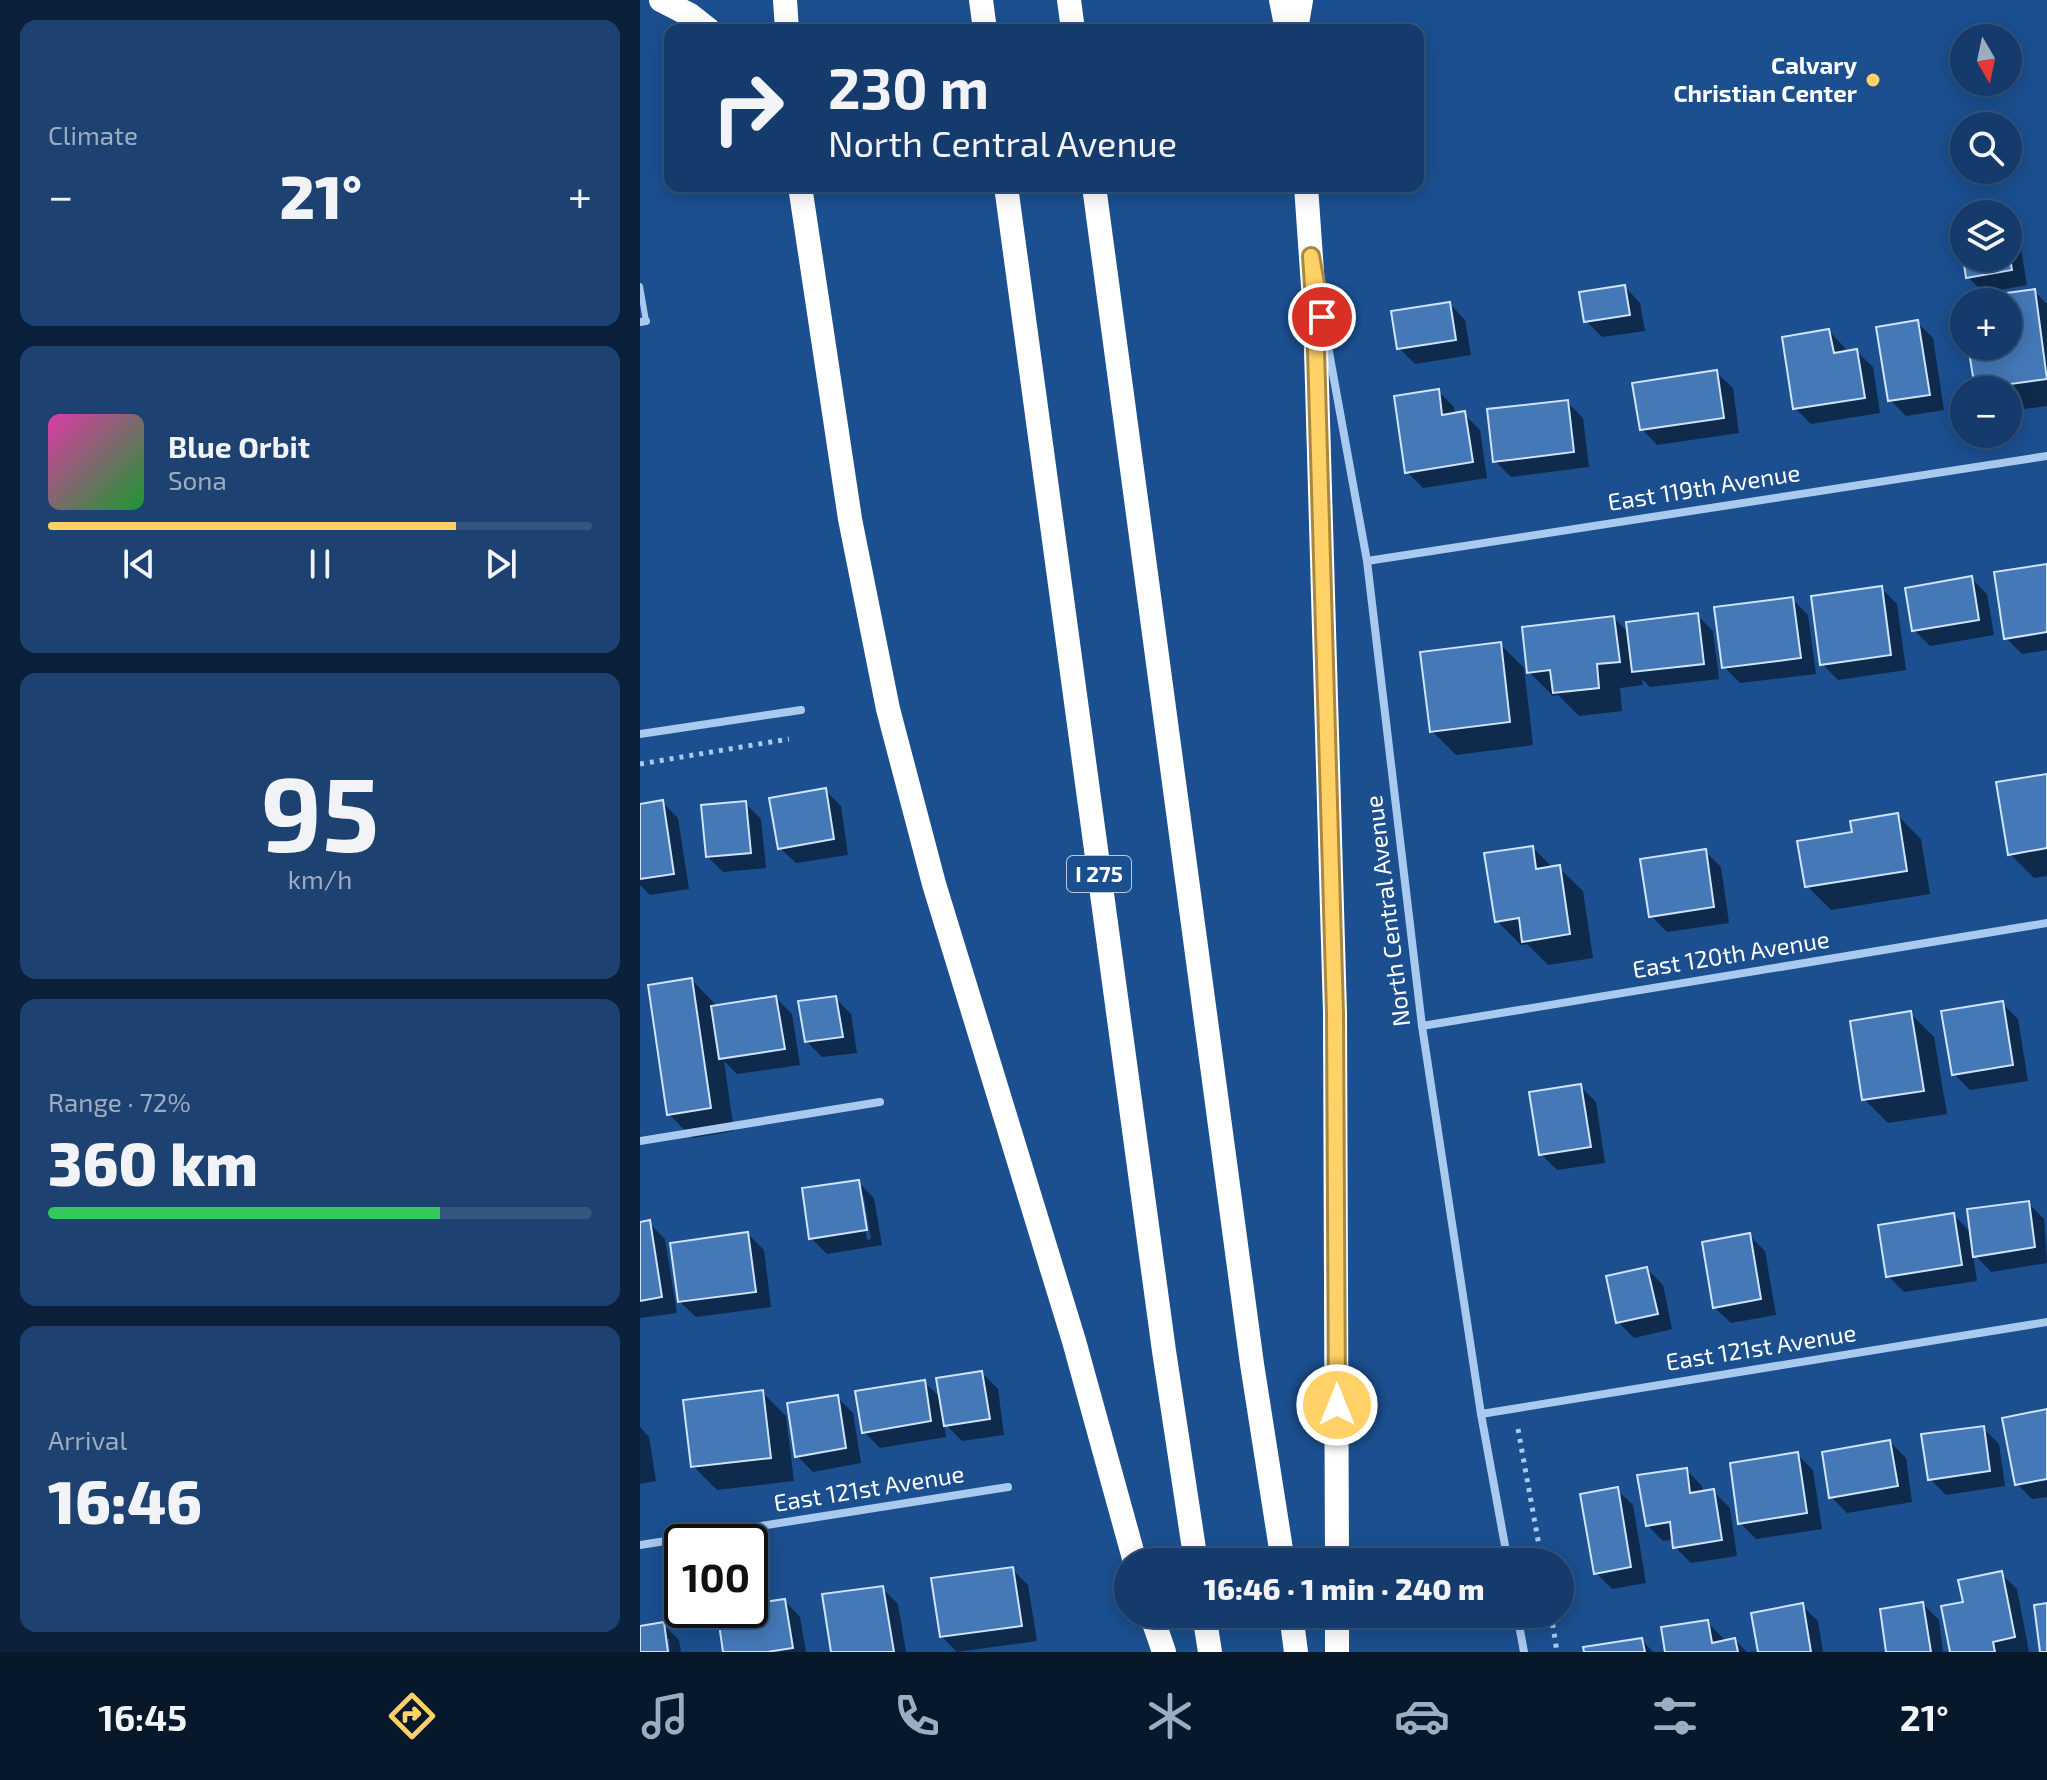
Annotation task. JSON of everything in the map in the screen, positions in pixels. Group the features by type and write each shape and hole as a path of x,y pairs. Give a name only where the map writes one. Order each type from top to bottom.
{"highway":[{"path":"661,0 701,24"},
{"path":"785,0 787,24"},
{"path":"1069,0 1072,24"},
{"path":"1281,0 1286,24"},
{"path":"1297,24 1301,0"},
{"path":"801,192 850,519 888,709 934,884 1074,1341 1131,1548"},
{"name":"I 275","path":"1007,192 1162,1335 1194,1548"},
{"path":"1095,192 1252,1364 1281,1548"},
{"path":"1306,192 1315,315 1335,1013 1337,1548"},
{"path":"1156,1628 1164,1652"},
{"path":"1206,1628 1210,1652"},
{"path":"1293,1628 1296,1652"},
{"path":"1337,1628 1337,1652"}],"street":[{"name":"North Central Avenue","path":"1311,256 1367,561 1422,1026 1481,1414 1505,1548"},
{"name":"East 119th Avenue","path":"1367,561 2047,456"},
{"path":"640,734 801,710"},
{"name":"East 120th Avenue","path":"1422,1026 2047,923"},
{"path":"640,1141 880,1102"},
{"name":"East 121st Avenue","path":"1481,1414 2047,1322"},
{"name":"East 121st Avenue","path":"640,1545 1008,1487"},
{"path":"1520,1628 1524,1652"}],"lane":[{"path":"640,286 643,321"}],"path":[{"path":"640,764 789,739"},
{"path":"1514,1408 1539,1548"},
{"path":"1553,1628 1557,1652"}],"building":[{"path":"1965,272 2000,272 1966,278"},
{"path":"1625,285 1630,315 1584,322 1579,292"},
{"path":"2035,289 2047,379 2022,382 2022,376 1973,376 1970,360 2022,360 2022,291"},
{"path":"1450,302 1456,340 1397,349 1391,311"},
{"path":"1918,320 1930,395 1888,401 1876,327"},
{"path":"1829,329 1834,353 1857,349 1865,398 1793,409 1782,337"},
{"path":"1717,370 1724,418 1640,430 1632,383"},
{"path":"1439,389 1442,415 1465,411 1473,462 1405,473 1394,396"},
{"path":"1568,400 1574,452 1493,462 1487,409"},
{"path":"2047,564 2047,632 2004,639 1994,572"},
{"path":"1972,576 1979,620 1912,631 1905,588"},
{"path":"1882,586 1891,655 1820,665 1811,596"},
{"path":"1793,597 1801,658 1722,668 1714,607"},
{"path":"1698,613 1704,664 1632,672 1626,622"},
{"path":"1614,616 1620,662 1597,664 1599,688 1553,693 1550,670 1527,673 1522,627"},
{"path":"1501,642 1510,722 1430,732 1420,652"},
{"path":"2047,774 2047,848 2008,855 1996,782"},
{"path":"826,788 834,839 778,849 769,798"},
{"path":"663,800 674,874 640,879 640,804"},
{"path":"746,801 751,853 706,857 701,805"},
{"path":"1898,813 1907,871 1805,887 1797,841 1852,832 1850,821"},
{"path":"1533,846 1536,869 1560,865 1570,934 1522,942 1519,918 1495,922 1484,853"},
{"path":"1706,849 1714,907 1649,917 1640,859"},
{"path":"692,978 711,1108 667,1115 648,985"},
{"path":"776,996 785,1049 719,1059 711,1006"},
{"path":"836,996 843,1037 805,1042 798,1001"},
{"path":"2003,1001 2013,1065 1952,1075 1941,1011"},
{"path":"1911,1011 1924,1091 1862,1100 1850,1021"},
{"path":"1581,1084 1591,1147 1539,1155 1529,1092"},
{"path":"859,1180 867,1230 809,1239 802,1188"},
{"path":"2029,1201 2035,1247 1973,1257 1967,1209"},
{"path":"1954,1213 1962,1265 1886,1277 1878,1225"},
{"path":"650,1220 662,1297 640,1301 640,1222"},
{"path":"748,1232 756,1292 678,1302 670,1243"},
{"path":"1750,1233 1761,1299 1713,1308 1702,1242"},
{"path":"1647,1267 1658,1314 1616,1323 1606,1276"},
{"path":"982,1371 990,1419 944,1426 936,1378"},
{"path":"925,1380 931,1421 862,1433 855,1391"},
{"path":"763,1390 771,1458 691,1467 683,1400"},
{"path":"838,1395 846,1448 795,1457 787,1403"},
{"path":"2047,1409 2047,1479 2015,1485 2002,1418"},
{"path":"1984,1426 1990,1471 1928,1480 1921,1434"},
{"path":"1890,1440 1898,1486 1829,1498 1822,1452"},
{"path":"1798,1452 1807,1513 1738,1524 1730,1463"},
{"path":"1687,1468 1690,1493 1714,1489 1722,1540 1673,1548 1670,1522 1646,1526 1637,1475"},
{"path":"1618,1487 1631,1567 1594,1574 1580,1494"},
{"path":"1013,1567 1022,1626 940,1637 931,1578"},
{"path":"2002,1571 2015,1637 1993,1642 1995,1652 1950,1652 1941,1606 1963,1602 1958,1580"},
{"path":"883,1586 894,1652 831,1652 822,1594"},
{"path":"785,1599 793,1648 767,1652 723,1652 720,1628 768,1628 768,1601"},
{"path":"1923,1602 1931,1652 1886,1652 1880,1609"},
{"path":"1803,1603 1811,1652 1758,1652 1751,1613"},
{"path":"2047,1603 2047,1652 2040,1652 2034,1605"},
{"path":"1708,1620 1712,1643 1735,1638 1738,1652 1665,1652 1661,1627"},
{"path":"664,1622 668,1652 640,1652 640,1626"},
{"path":"1642,1638 1645,1652 1584,1652 1583,1647"}],"place":[{"name":"Calvary Christian Center","path":"1873,80"}],"route":[{"path":"1322,317 1311,256 1335,1013 1337,1405"}]}
